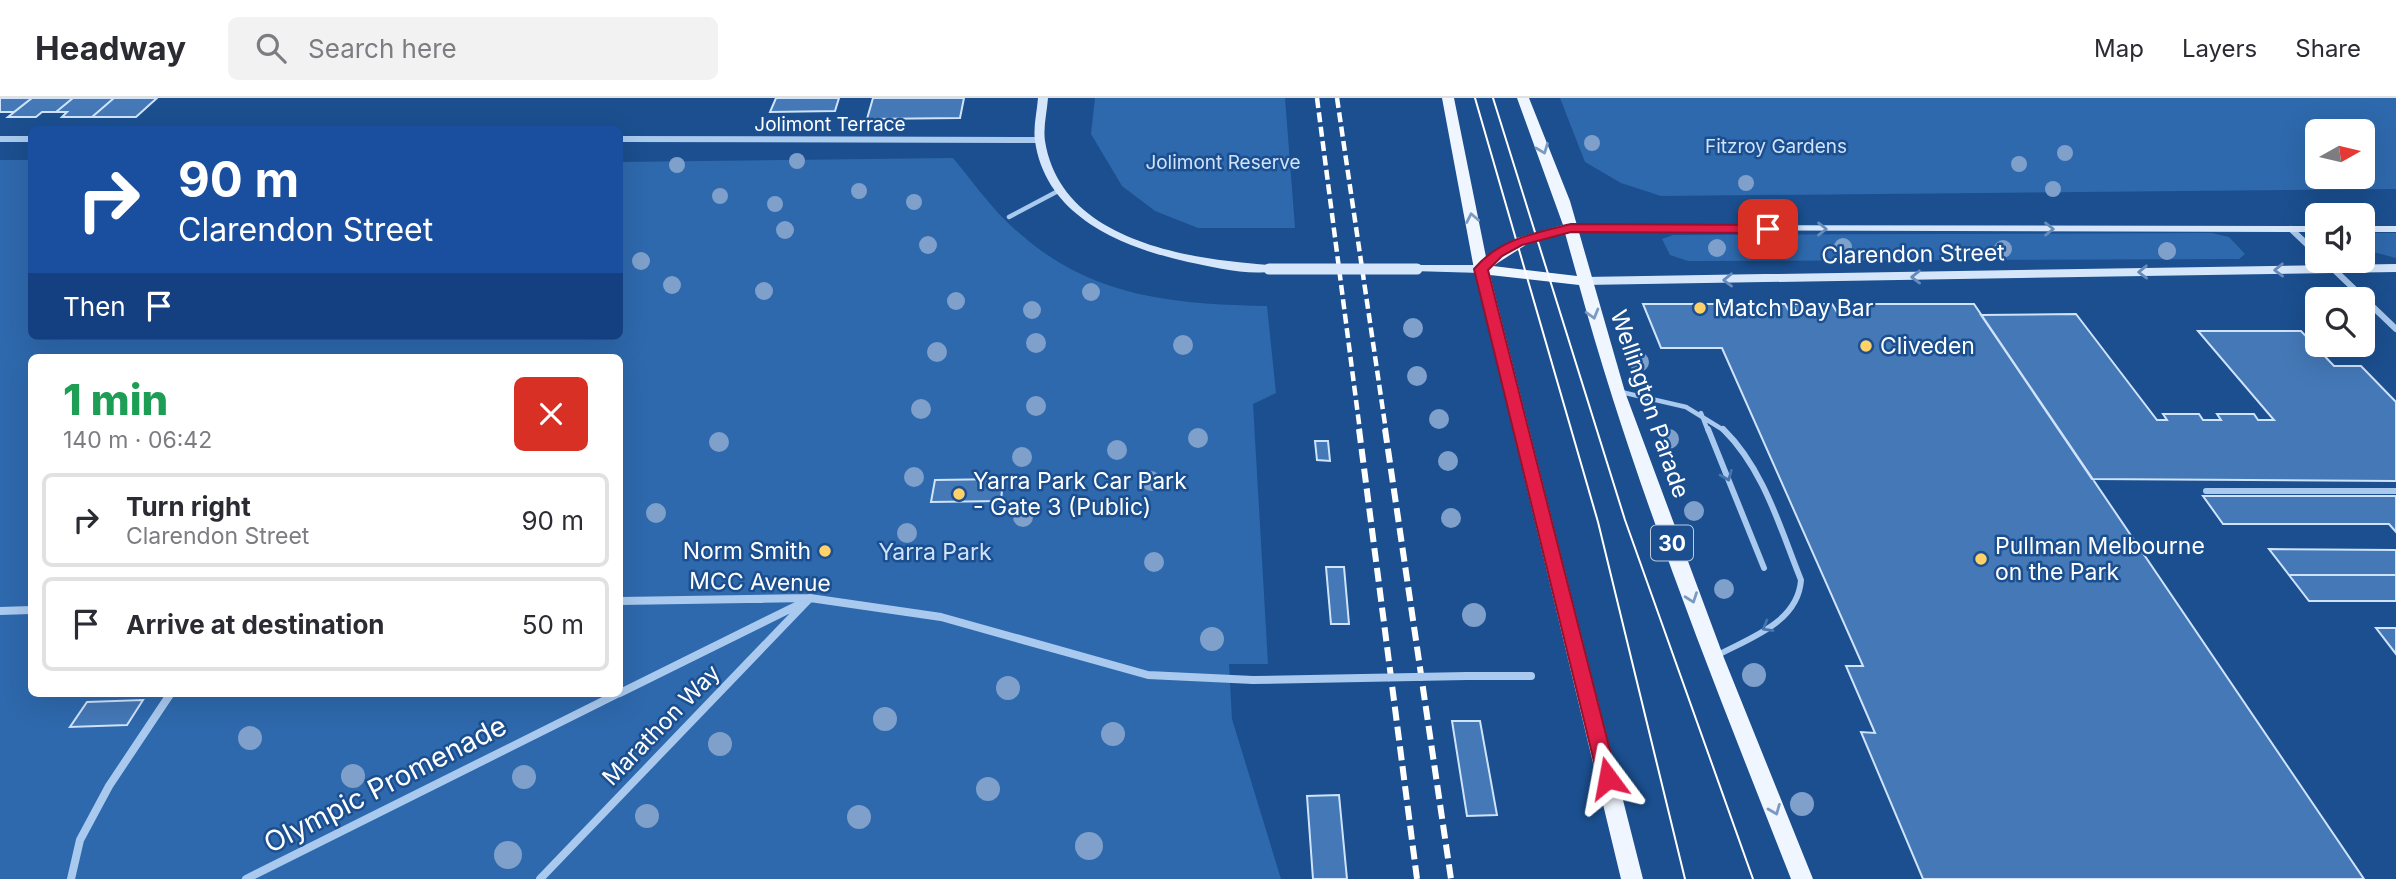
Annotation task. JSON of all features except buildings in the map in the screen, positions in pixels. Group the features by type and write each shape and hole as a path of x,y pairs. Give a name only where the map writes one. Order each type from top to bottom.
{"main road":[{"path":"1448,98 1481,269 1632,879"},
{"name":"Wellington Parade","path":"1523,98 1571,228 1617,391 1714,658 1802,879"},
{"name":"Clarendon Street","path":"1481,269 1497,254 1517,242 1571,228"},
{"name":"Clarendon Street","path":"1481,269 1584,281"}],"street":[{"path":"1044,98 1040,140 1048,169 1060,190 1088,218 1134,244 1198,263 1269,269 1481,269"},
{"path":"0,139 28,139"},
{"name":"Jolimont Terrace","path":"623,139 1040,140"},
{"name":"Clarendon Street","path":"1571,228 2305,229"},
{"path":"2291,229 2305,242"},
{"path":"2375,229 2396,229"},
{"name":"Clarendon Street","path":"1584,281 2305,266"},
{"name":"Clarendon Street","path":"2375,267 2396,268"},
{"path":"2337,273 2396,329"},
{"name":"MCC Avenue","path":"623,601 810,598 941,617 1147,676 1253,680 1531,676"},
{"name":"Olympic Promenade","path":"623,691 810,598"},
{"name":"Marathon Way","path":"540,879 810,598"},
{"path":"0,611 28,610"},
{"path":"71,879 80,840 109,786 168,697"},
{"name":"Olympic Promenade","path":"246,879 611,697"}],"lane":[{"path":"1009,217 1060,190"},
{"path":"1617,391 1676,403 1701,413 1734,439 1753,468 1802,590 1795,605 1777,621 1714,658"},
{"path":"1701,413 1764,568"},
{"path":"2206,491 2396,491"}],"green space":[{"name":"Jolimont Reserve","path":"1095,98 1285,98 1295,228 1198,228 1155,211 1122,186 1091,134"},
{"name":"Fitzroy Gardens","path":"1560,98 2396,98 2396,189 1661,196 1621,183 1585,162"},
{"name":"Yarra Park","path":"953,158 998,213 1034,245 1064,265 1095,280 1126,291 1159,298 1267,306 1276,393 1253,404 1268,664 1229,664 1232,719 1281,879 0,879 0,160 28,160 28,340 623,340 623,162"},
{"path":"2212,233 2229,237 2245,254 2239,259 1688,261 1670,255 1662,239 1673,235"},
{"path":"2375,233 2396,233 2396,258 2375,253"}],"tram line":[{"path":"1475,98 1598,522 1685,879"},
{"path":"1493,98 1625,520 1753,879"}],"railway":[{"path":"1317,98 1360,431"},
{"path":"1337,98 1386,431"},
{"path":"1359,429 1417,879"},
{"path":"1385,429 1451,879"}],"place":[{"name":"Match Day Bar","path":"1700,308"},
{"name":"Cliveden","path":"1866,346"},
{"name":"Yarra Park Car Park - Gate 3 (Public)","path":"959,494"},
{"name":"Norm Smith","path":"825,551"},
{"name":"Pullman Melbourne on the Park","path":"1981,559"}],"route":[{"path":"1608,778 1481,269 1497,254 1517,242 1542,233 1571,228 1768,229"}]}
